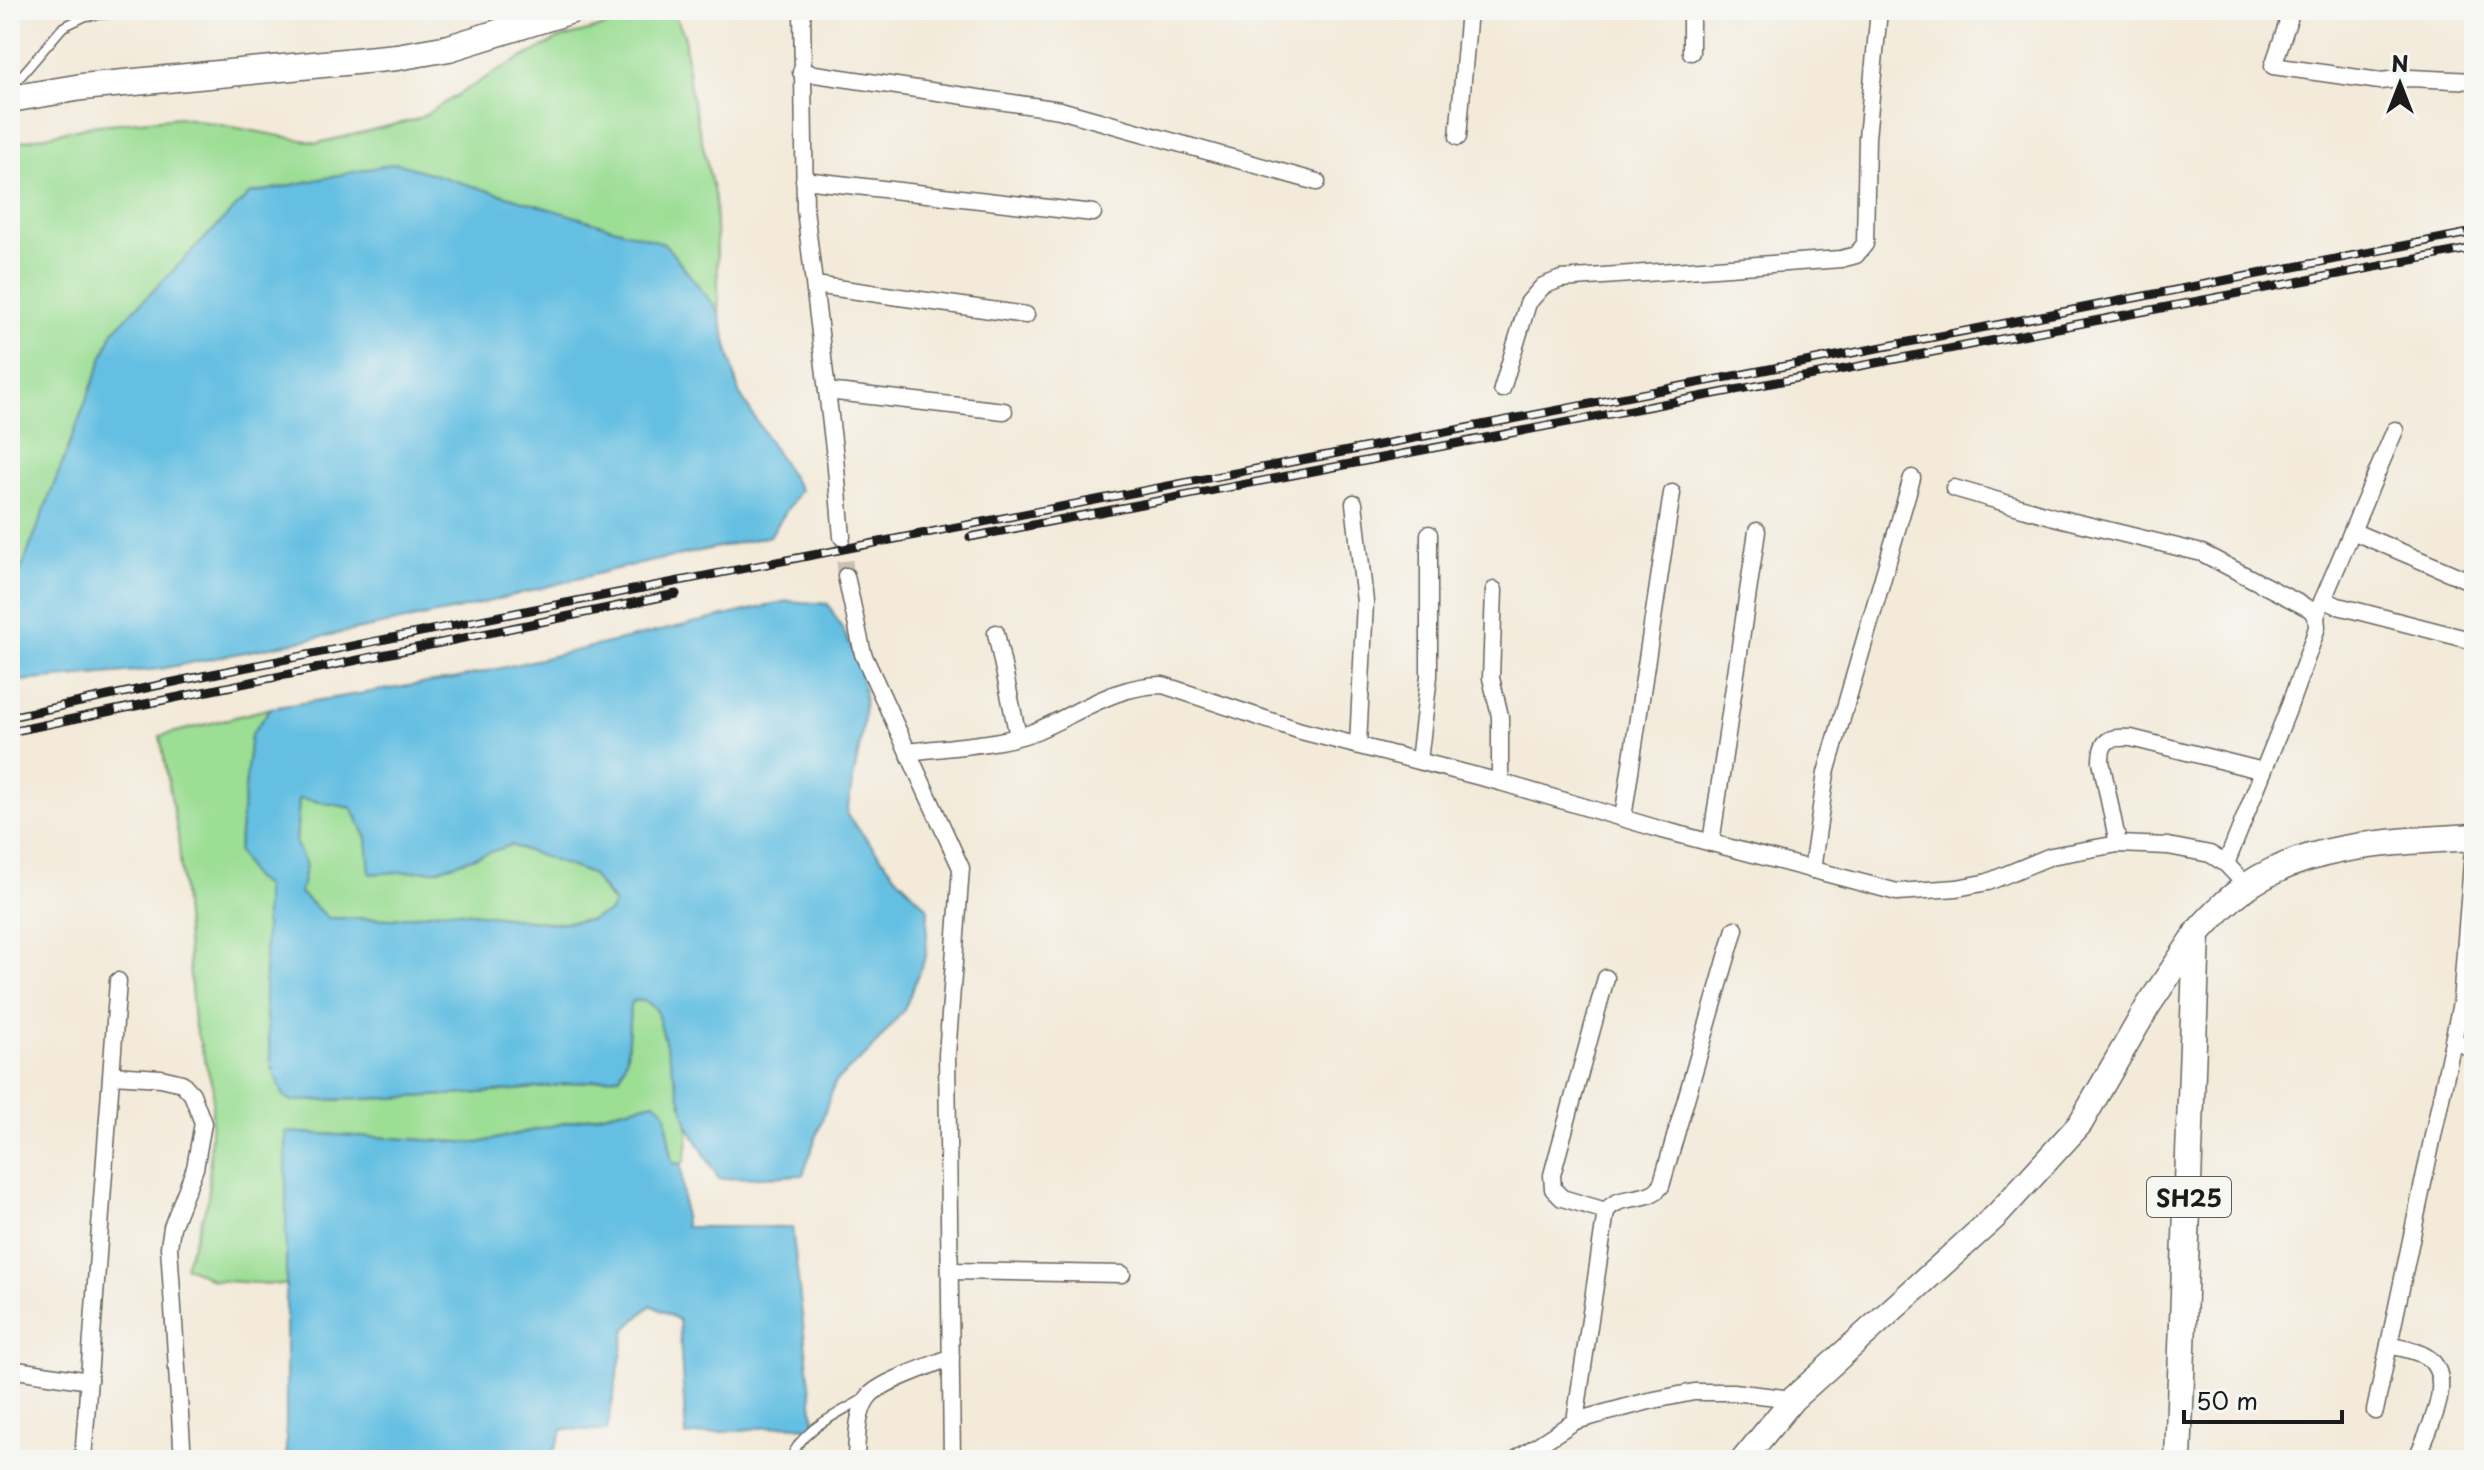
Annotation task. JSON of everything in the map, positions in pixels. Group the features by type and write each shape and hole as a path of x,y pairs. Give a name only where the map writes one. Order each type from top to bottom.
{"main road":[{"path":"10,99 82,87 397,57 449,48 572,10"},
{"path":"1743,1460 1793,1399 1997,1215 2080,1124 2148,1006 2197,933 2216,912 2247,886 2287,865 2366,844 2474,837"},
{"name":"SH25","path":"2178,1460 2197,933"}],"street":[{"path":"802,10 804,180 842,537"},
{"path":"1458,137 1469,10"},
{"path":"1691,10 1691,52"},
{"path":"1502,389 1528,303 1543,286 1561,279 1841,259 1856,255 1865,244 1867,138 1879,10"},
{"path":"2292,10 2273,66 2380,81 2410,78 2474,81"},
{"path":"801,72 1060,110 1317,182"},
{"path":"804,180 1093,213"},
{"path":"815,285 1026,315"},
{"path":"827,391 1004,411"},
{"path":"2226,864 2313,640 2316,616 2395,430"},
{"path":"1812,870 1826,773 1912,478"},
{"path":"1954,488 2054,517 2202,553 2310,609 2316,616"},
{"path":"1623,818 1672,493"},
{"path":"1354,503 1365,602 1358,745"},
{"path":"1711,843 1757,531"},
{"path":"2352,531 2474,583"},
{"path":"1419,761 1429,676 1429,534"},
{"path":"846,576 863,654 961,868 947,1055 952,1460"},
{"path":"1494,590 1491,678 1500,716 1500,782"},
{"path":"2323,599 2338,606 2470,640"},
{"path":"996,633 1018,736"},
{"path":"908,752 1018,736 1124,689 1163,685 1256,717 1897,892 1988,882 2051,856 2118,844 2192,849 2210,854 2226,864 2247,886"},
{"path":"2118,844 2101,761 2101,749 2108,741 2131,738 2263,771"},
{"path":"2375,1411 2461,1003 2474,837"},
{"path":"1575,1421 1606,1211 1611,1204 1622,1199 1656,1193 1661,1186 1735,929"},
{"path":"1606,978 1552,1175 1553,1189 1562,1198 1606,1211"},
{"path":"83,1460 118,981"},
{"path":"2453,1040 2474,1050"},
{"path":"112,1075 161,1078 182,1083 192,1094 203,1123 195,1168 172,1227 169,1247 183,1460"},
{"path":"950,1271 1122,1274"},
{"path":"2389,1345 2422,1354 2434,1362 2440,1377 2441,1396 2416,1460"},
{"path":"856,1460 862,1411 870,1394 951,1357"},
{"path":"10,1369 89,1381"},
{"path":"1515,1460 1575,1421 1605,1411 1694,1392 1733,1392 1793,1399"}],"lane":[{"path":"10,89 63,27 86,16 141,10"},
{"path":"790,1460 805,1434 870,1394"}],"green space":[{"path":"672,10 684,34 690,89 715,198 719,312 664,243 113,331 10,599 10,144 89,126 179,117 318,143 418,119 495,72 558,39"},
{"path":"271,708 251,735 238,852 253,878 265,886 265,1007 272,1067 293,1101 498,1091 620,1076 627,1056 630,1006 633,1001 642,1001 656,1008 674,1064 688,1124 684,1162 673,1163 671,1159 654,1102 478,1143 286,1132 286,1285 213,1280 185,1266 208,1201 213,1088 194,1023 178,835 160,736"},
{"path":"299,798 352,808 367,838 474,856 511,845 591,874 610,900 615,902 610,912 590,920 554,923 447,910 394,919 328,918 300,893 306,865 296,844"}],"water":[{"path":"396,163 664,243 719,312 739,393 800,490 770,536 612,570 456,610 160,669 10,682 10,599 113,331 249,194"},
{"path":"788,601 828,604 855,657 864,691 864,720 847,815 898,878 928,908 926,956 904,1010 869,1052 835,1082 803,1175 719,1179 688,1126 656,1009 642,1001 633,1001 630,1006 627,1056 620,1076 539,1088 457,1094 292,1101 284,1097 272,1067 265,1007 265,886 253,878 238,852 251,735 271,708 458,678","holes":["299,798 352,808 367,838 370,874 437,870 511,845 591,874 614,902 610,912 590,920 554,923 447,910 394,919 328,918 300,893 306,865 296,844"]},
{"path":"655,1102 666,1112 671,1159 673,1163 681,1164 685,1227 792,1227 815,1428 788,1425 686,1436 679,1320 651,1305 626,1329 607,1431 563,1429 550,1460 286,1460 286,1132 478,1143"}],"tunnel":[{"path":"842,537 846,576"}],"railway":[{"path":"10,717 530,610 2474,232"},
{"path":"970,537 2474,248"},
{"path":"10,732 676,594"}]}
